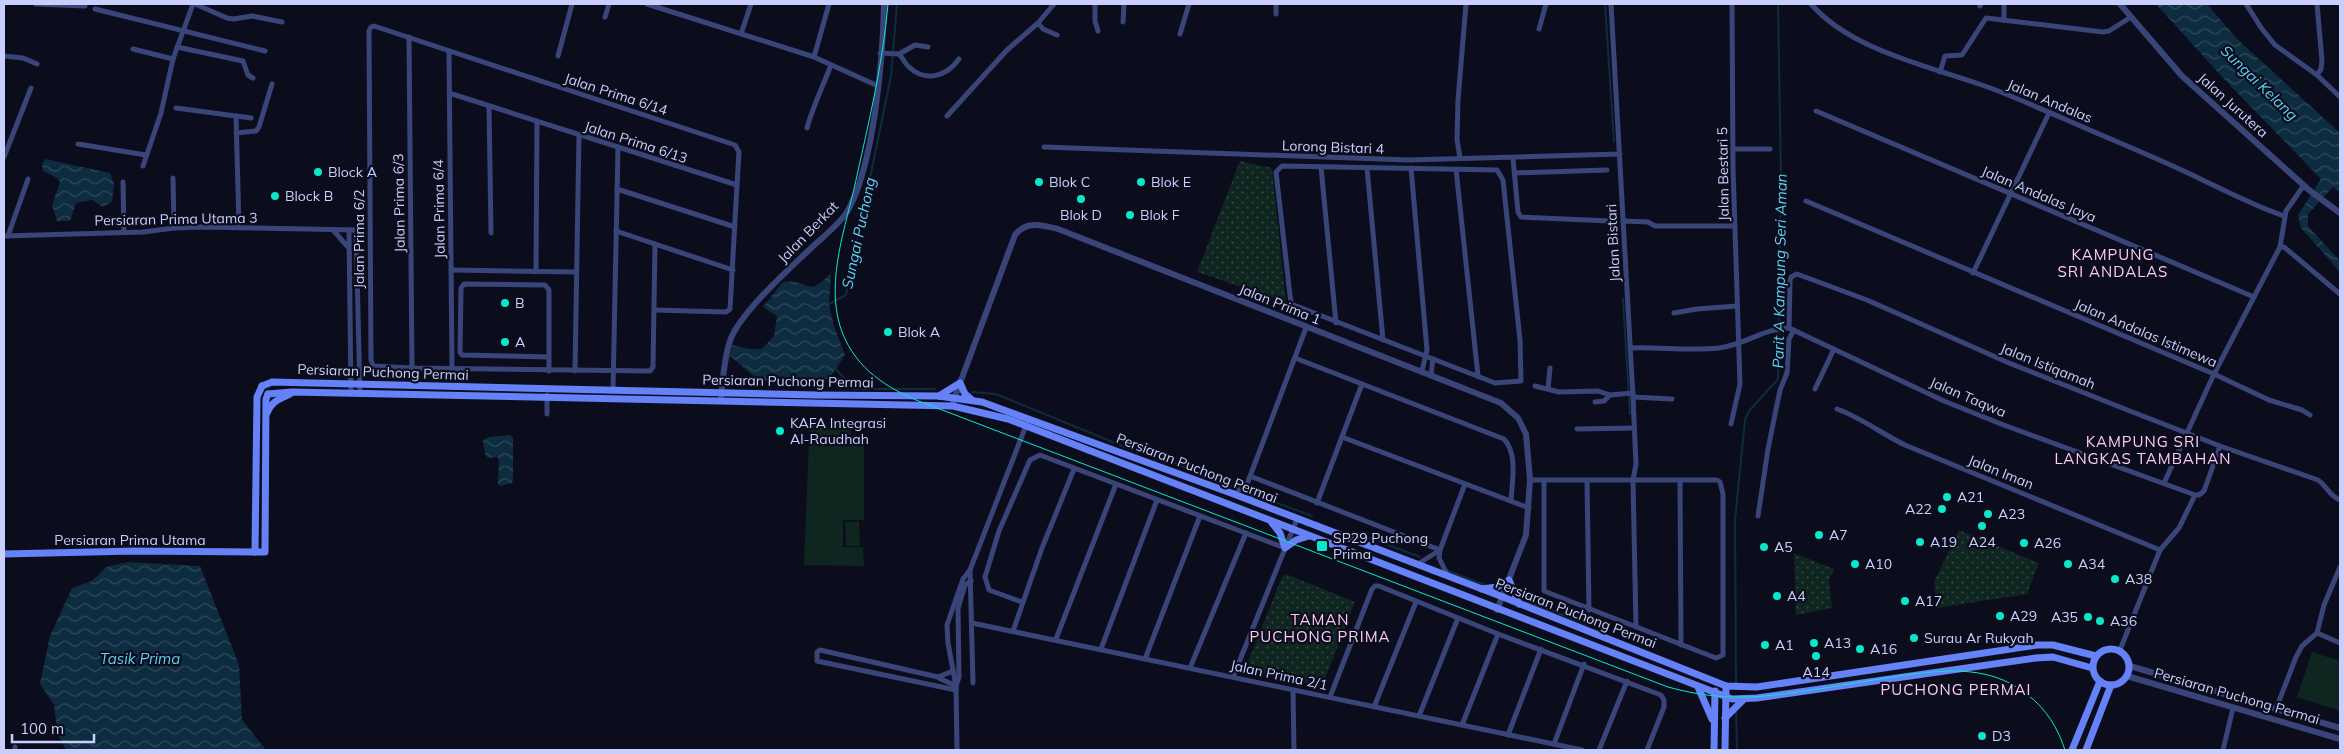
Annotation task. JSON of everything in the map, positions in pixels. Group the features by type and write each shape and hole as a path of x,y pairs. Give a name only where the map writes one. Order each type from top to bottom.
{"main road":[{"name":"Persiaran Puchong Permai","path":"262,386 272,382 938,396 1026,426 1497,610 1729,698 1756,698 2036,658 2053,657 2092,668"},
{"path":"938,396 960,383 965,394 973,401"},
{"path":"262,386 268,394 266,415 265,552 256,552 257,396 262,386"},
{"name":"Persiaran Puchong Permai","path":"268,394 292,392 721,401 973,401 1029,418 1231,493 1255,504 1503,597 1729,686 1757,687 2037,645 2053,645 2096,656"},
{"path":"266,415 270,406 277,399 292,392"},
{"path":"257,432 266,432"},
{"path":"1138,469 1140,460"},
{"path":"1270,521 1280,533 1285,548 1296,540 1309,536"},
{"name":"Persiaran Prima Utama","path":"4,554 135,550 256,552"},
{"path":"1480,589 1497,587 1509,580 1512,591 1520,604"},
{"path":"2104,649 2120,650 2127,656 2130,666 2127,676 2120,683 2111,685 2100,681 2092,668 2096,656 2104,649"},
{"path":"2072,750 2100,681"},
{"path":"1714,750 1715,682"},
{"path":"2086,750 2111,685"},
{"path":"1725,750 1725,718 1729,686"},
{"path":"1698,687 1714,726"},
{"path":"1725,718 1744,699"}],"street":[{"path":"36,4 85,6"},
{"path":"143,166 161,113 173,59 194,4 226,18 252,16 282,22"},
{"path":"558,56 572,4"},
{"path":"605,17 609,4"},
{"path":"647,4 814,57 878,86"},
{"path":"741,34 751,4"},
{"path":"814,57 829,4"},
{"name":"Jalan Berkat","path":"721,401 730,339 742,320 777,280 846,213 855,194 863,170 878,86 884,4"},
{"path":"947,116 1007,50 1038,23 1054,4"},
{"path":"1095,4 1094,21 1098,31"},
{"path":"1124,4 1124,22"},
{"path":"1180,34 1189,4"},
{"path":"1276,4 1276,14"},
{"path":"1460,158 1458,100 1466,4"},
{"path":"1539,30 1546,4"},
{"name":"Jalan Bistari","path":"1611,4 1636,464 1633,480 1636,627"},
{"name":"Jalan Bestari 5","path":"1731,424 1740,384 1734,226 1732,4"},
{"name":"Jalan Andalas","path":"1811,4 1823,17 1844,32 1940,72 1981,84 2187,172 2260,208 2284,216"},
{"path":"2004,4 2004,20"},
{"name":"Jalan Jurutera","path":"2120,4 2182,76 2309,190 2340,213"},
{"path":"2246,4 2262,29 2275,44 2317,75 2340,96"},
{"path":"2317,4 2322,60 2321,69 2317,75"},
{"path":"95,9 265,51"},
{"path":"1940,72 1945,56 1962,55 1986,18 2103,32 2109,31 2131,17"},
{"path":"1038,23 1043,29 1057,35"},
{"name":"Jalan Prima 6/2","path":"449,51 374,26 369,30 371,360 373,366 549,371 650,371 653,367 654,310"},
{"name":"Jalan Prima 6/3","path":"409,37 412,368"},
{"path":"880,53 898,54 911,46 928,47"},
{"path":"177,47 243,61 248,75 253,78"},
{"path":"133,49 173,59"},
{"name":"Jalan Prima 6/4","path":"449,51 452,368"},
{"name":"Jalan Prima 6/14","path":"449,51 735,145 739,152 737,185"},
{"path":"898,54 916,72 931,76 938,76 948,72 959,59"},
{"path":"4,56 23,58 37,64"},
{"path":"807,128 813,106 821,94 831,65"},
{"path":"236,133 256,131 259,127 272,84"},
{"path":"4,157 31,88"},
{"name":"Jalan Prima 6/13","path":"449,93 737,185"},
{"path":"489,106 490,233"},
{"path":"176,108 251,118"},
{"name":"Jalan Andalas Jaya","path":"1816,111 2254,297"},
{"path":"1973,273 2049,113"},
{"path":"236,116 239,227"},
{"path":"536,272 537,121"},
{"path":"575,371 579,135"},
{"path":"78,144 146,155"},
{"name":"Lorong Bistari 4","path":"1044,147 1341,158 1513,158 1620,154"},
{"path":"613,390 618,148"},
{"path":"1733,150 1770,149"},
{"path":"1513,158 1518,212 1521,217 1610,221"},
{"path":"1282,166 1321,167 1497,170 1503,180 1520,340 1521,381 1495,383 1291,304 1276,172 1282,166"},
{"path":"1321,167 1336,323"},
{"path":"1367,168 1383,340"},
{"path":"1410,168 1427,350 1422,371"},
{"path":"1456,169 1478,376"},
{"path":"1514,173 1607,170"},
{"path":"174,178 174,228"},
{"path":"6,236 28,179"},
{"path":"123,182 124,232"},
{"path":"655,244 654,310 726,312 731,306 737,185"},
{"path":"2164,482 2214,374 2280,247 2284,216 2304,185"},
{"path":"617,189 735,227"},
{"name":"Jalan Andalas Istimewa","path":"1806,201 2214,374 2269,400 2310,415"},
{"path":"1623,221 1648,222 1655,226 1734,226"},
{"name":"Jalan Prima 1","path":"953,402 1015,234 1020,229 1036,224 1058,229 1501,403 1518,418 1526,434 1530,480 1526,535 1497,610"},
{"name":"Persiaran Prima Utama 3","path":"6,236 143,232 174,228 239,227 356,230 360,394"},
{"path":"334,230 348,248"},
{"path":"349,230 351,394"},
{"path":"616,231 733,270"},
{"path":"2280,247 2284,247 2340,294"},
{"path":"451,270 576,272"},
{"name":"Jalan Istiqamah","path":"1758,516 1777,402 1787,373 1791,329 1790,281 1791,278 1798,274 1867,300 2009,363 2220,446 2318,480 2325,485 2333,497 2340,500"},
{"path":"549,357 462,355 460,352 461,297 464,284 545,285 548,287 549,357 549,371"},
{"path":"1674,313 1737,306"},
{"path":"1255,504 1246,487 1306,328"},
{"name":"Jalan Taqwa","path":"1631,348 1719,348 1738,344 1772,329 1791,329 1944,401 2195,495"},
{"path":"1816,389 1834,348"},
{"path":"1427,350 1434,360 1431,374"},
{"path":"1295,358 1504,439 1511,446 1511,501"},
{"path":"1548,389 1550,368"},
{"path":"1317,503 1362,384"},
{"path":"1535,386 1559,392 1598,391 1610,395 1631,394 1672,399"},
{"path":"546,389 547,414"},
{"path":"1595,402 1604,401 1610,395"},
{"name":"Jalan Iman","path":"1838,409 1859,417 1882,434 1905,445 2160,550"},
{"path":"957,750 956,688 948,643 947,624 963,579 970,570 1029,418"},
{"path":"1577,429 1634,428"},
{"path":"1342,437 1529,508"},
{"path":"2120,650 2160,550 2180,528 2195,495 2199,495 2204,491 2220,446"},
{"path":"1022,602 989,590 985,577 999,531 1030,460 1040,455 1285,548"},
{"path":"1013,631 1022,602 1074,468"},
{"path":"1250,476 1440,550"},
{"path":"1530,480 1544,480 1588,480 1633,480 1680,480 1717,480 1723,486 1724,653 1719,658 1716,658 1544,591 1544,480"},
{"path":"1588,480 1589,610"},
{"path":"1680,480 1681,645"},
{"path":"1056,640 1116,484"},
{"path":"1451,578 1441,566 1440,550 1465,484"},
{"path":"1231,493 1246,487"},
{"path":"1101,649 1156,500"},
{"path":"1145,659 1200,516"},
{"path":"1233,677 1297,519"},
{"path":"1190,668 1246,533"},
{"path":"1415,564 1421,563 1440,550"},
{"path":"2276,709 2296,657 2302,646 2317,633 2324,605 2338,577 2340,567"},
{"path":"970,570 973,683"},
{"path":"956,688 959,677 958,608 965,585 971,581"},
{"path":"1330,697 1375,586 1498,634 1584,664 1661,695 1664,700 1648,750"},
{"path":"1374,706 1416,602"},
{"path":"1419,716 1458,618"},
{"name":"Jalan Prima 2/1","path":"972,623 1582,750"},
{"path":"2317,633 2340,643"},
{"path":"1462,725 1498,634"},
{"path":"1508,735 1541,649"},
{"path":"820,650 938,677 956,688 816,661 816,658 820,650"},
{"path":"1554,744 1584,664"},
{"name":"Persiaran Puchong Permai","path":"2130,666 2340,728"},
{"path":"938,677 953,671"},
{"name":"Persiaran Puchong Permai","path":"2127,676 2340,739"},
{"path":"1599,750 1627,682"},
{"path":"1293,690 1294,750"},
{"path":"2223,750 2233,708"}],"green space":[{"path":"1240,161 1272,168 1286,302 1197,272"},
{"path":"810,416 824,417 824,428 851,428 850,445 864,445 864,520 843,520 843,547 863,547 864,566 804,565"},
{"path":"859,521 860,546 846,546 845,522"},
{"path":"1959,530 2039,563 2027,594 1937,608 1934,582"},
{"path":"1794,553 1834,569 1829,580 1832,608 1796,615"},
{"path":"1286,574 1355,602 1324,681 1316,685 1249,672 1246,667 1282,577"},
{"path":"2312,652 2340,661 2340,711 2297,697"}],"water":[{"name":"Sungai Kelang","path":"2156,4 2207,4 2237,39 2340,133 2340,193 2333,187 2308,214 2308,226 2340,261 2340,272 2301,228 2298,215 2321,179 2224,79"},
{"path":"45,159 110,173 114,184 112,202 103,207 92,200 76,203 70,221 57,221 52,205 60,182 57,178 43,171 42,165"},
{"path":"831,273 829,305 834,326 845,355 829,379 761,382 730,356 732,345 749,349 762,349 774,336 777,316 763,307 783,282 799,283 812,287 823,281"},
{"path":"510,435 513,438 513,481 512,483 500,486 498,484 499,460 497,457 488,458 485,454 483,440 489,437"},
{"name":"Tasik Prima","path":"128,562 200,566 239,665 242,720 266,750 66,750 58,735 54,705 40,684 50,636 72,588 92,581 106,567"}],"waterway":[{"name":"Sungai Puchong","path":"829,304 846,295 891,76 897,4"},
{"path":"1605,4 1614,142"},
{"name":"Parit A Kampung Seri Aman","path":"1736,684 1735,520 1745,420 1749,411 1778,379 1781,178 1778,4"},
{"path":"1623,299 1630,414"},
{"name":"Sungai Puchong","path":"834,367 854,389 935,389"},
{"name":"Sungai Puchong","path":"972,392 996,394 1132,450"},
{"name":"Sungai Puchong","path":"1155,455 1231,486"},
{"name":"Sungai Puchong","path":"1256,495 1312,516"},
{"name":"Sungai Puchong","path":"1354,532 1420,557"},
{"name":"Sungai Puchong","path":"1448,571 1485,585"},
{"name":"Sungai Puchong","path":"1523,600 1589,625"},
{"name":"Sungai Puchong","path":"1736,711 1737,750"}],"tram line":[{"path":"888,4 879,70 839,253 835,290 836,308 845,339 869,372 891,387 916,400 1668,687 1716,696 1753,697 1941,671 1978,673 2012,684 2034,700 2051,720 2065,750"}],"place":[{"name":"Block A","path":"318,172"},
{"name":"Blok C","path":"1039,182"},
{"name":"Blok E","path":"1141,182"},
{"name":"Block B","path":"275,196"},
{"name":"Blok D","path":"1081,199"},
{"name":"Blok F","path":"1130,215"},
{"name":"B","path":"505,303"},
{"name":"Blok A","path":"888,332"},
{"name":"A","path":"505,342"},
{"name":"KAFA Integrasi Al-Raudhah","path":"780,431"},
{"name":"A21","path":"1947,497"},
{"name":"A22","path":"1942,509"},
{"name":"A23","path":"1988,514"},
{"name":"A24","path":"1982,526"},
{"name":"A7","path":"1819,535"},
{"name":"A19","path":"1920,542"},
{"name":"A26","path":"2024,543"},
{"name":"SP29 Puchong Prima","path":"1322,546"},
{"name":"A5","path":"1764,547"},
{"name":"A10","path":"1855,564"},
{"name":"A34","path":"2068,564"},
{"name":"A38","path":"2115,579"},
{"name":"A4","path":"1777,596"},
{"name":"A17","path":"1905,601"},
{"name":"A29","path":"2000,616"},
{"name":"A35","path":"2088,617"},
{"name":"A36","path":"2100,621"},
{"name":"Surau Ar Rukyah","path":"1914,638"},
{"name":"A13","path":"1814,643"},
{"name":"A1","path":"1765,645"},
{"name":"A16","path":"1860,649"},
{"name":"A14","path":"1816,656"},
{"name":"D3","path":"1982,736"}],"district":[{"name":"KAMPUNG SRI ANDALAS","path":"2113,264"},
{"name":"KAMPUNG SRI LANGKAS TAMBAHAN","path":"2143,450"},
{"name":"TAMAN PUCHONG PRIMA","path":"1320,628"},
{"name":"PUCHONG PERMAI","path":"1956,690"}]}
